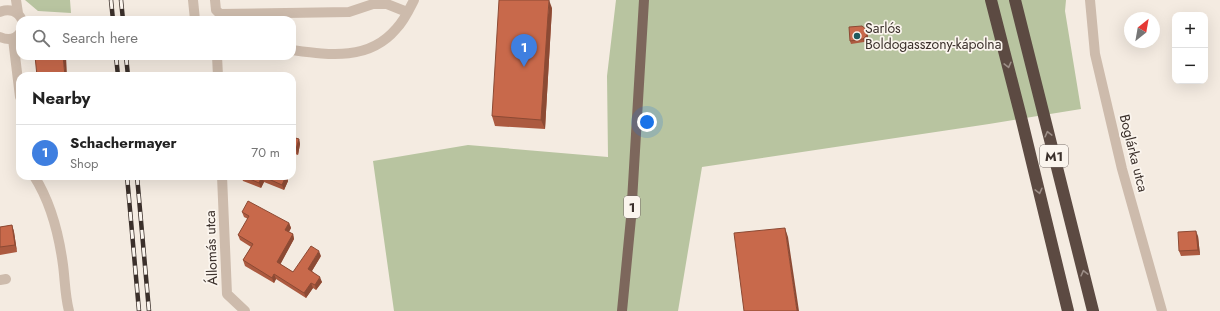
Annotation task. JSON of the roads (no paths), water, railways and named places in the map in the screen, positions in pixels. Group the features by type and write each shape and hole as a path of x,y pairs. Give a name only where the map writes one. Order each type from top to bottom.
{"highway":[{"name":"M1","path":"991,0 1068,311"},
{"name":"M1","path":"1015,0 1093,311"}],"main road":[{"name":"1","path":"622,311 631,218 644,0"}],"street":[{"path":"3,0 0,11 13,10 19,16"},
{"path":"16,0 20,16"},
{"path":"193,0 194,16"},
{"path":"215,0 216,10 220,14 349,12 374,2 387,4 407,12"},
{"path":"296,51 314,53 347,54 372,48 385,41 397,29 414,0"},
{"name":"Boglárka utca","path":"1090,0 1095,54 1122,169 1162,311"},
{"path":"0,37 5,39 16,36"},
{"path":"18,60 18,72"},
{"path":"217,60 218,72"},
{"path":"36,180 55,225 63,263 67,309"},
{"name":"Állomás utca","path":"222,180 227,294 245,311"}],"railway":[{"path":"111,0 113,16"},
{"path":"121,0 123,16"},
{"path":"116,60 118,72"},
{"path":"126,60 128,72"},
{"path":"127,180 139,311"},
{"path":"137,180 149,311"}],"place":[{"name":"Sarlós Boldogasszony-kápolna","path":"857,36"},
{"name":"Schachermayer","path":"524,67"}]}
